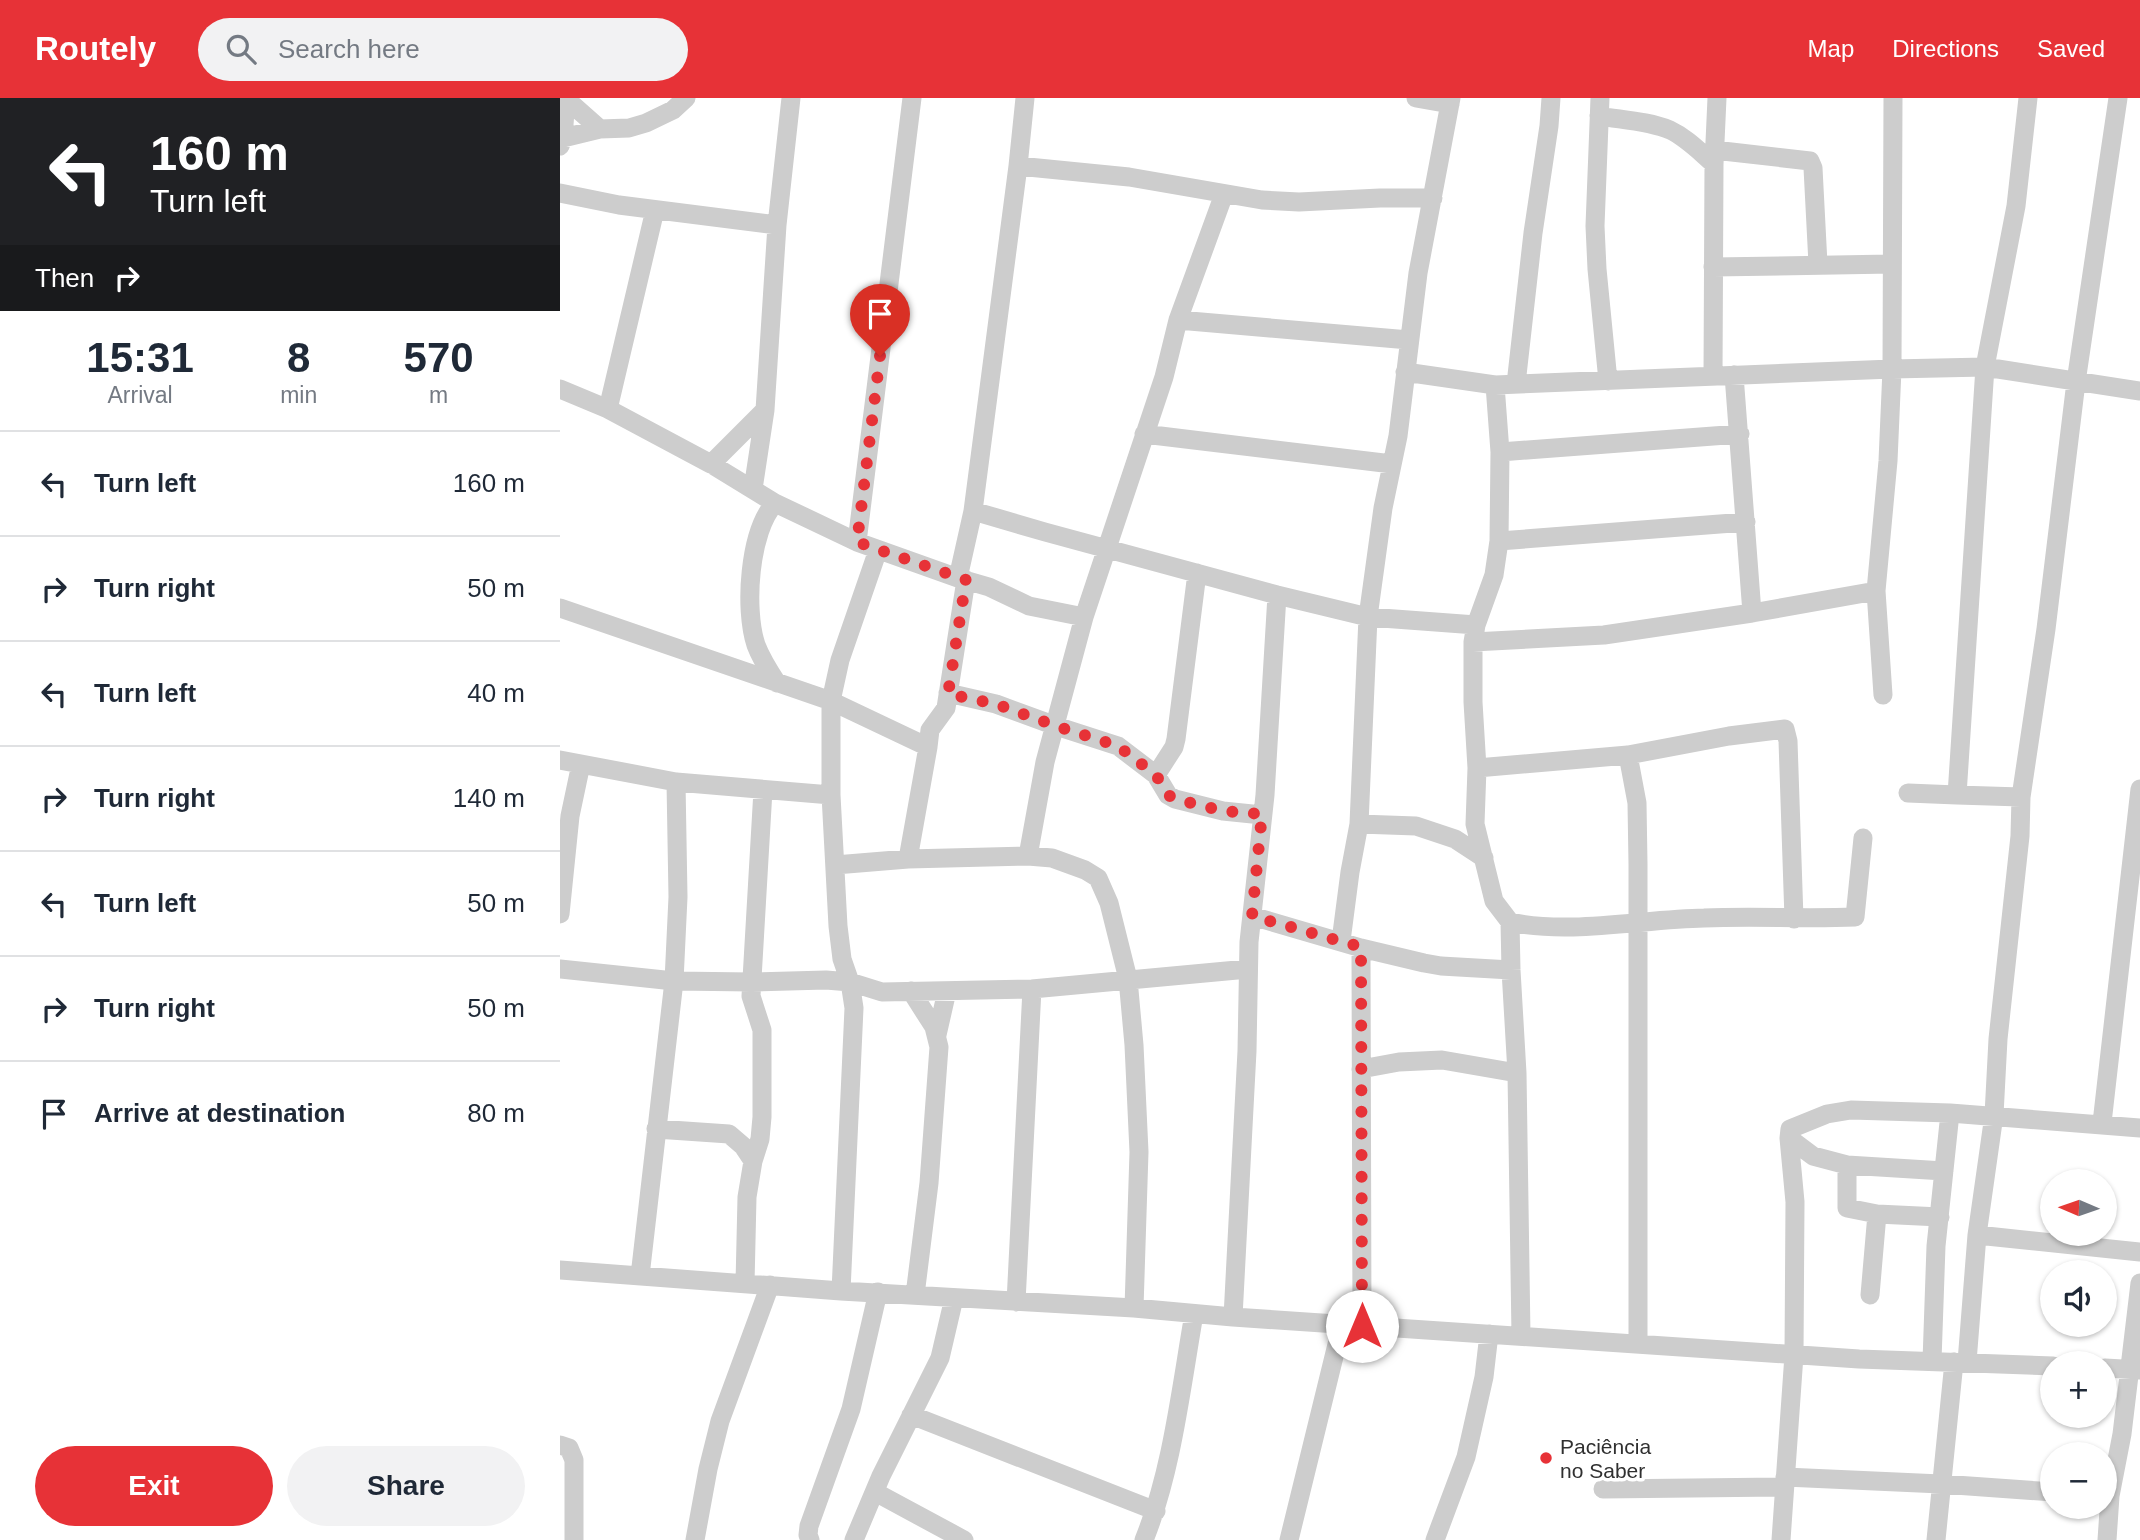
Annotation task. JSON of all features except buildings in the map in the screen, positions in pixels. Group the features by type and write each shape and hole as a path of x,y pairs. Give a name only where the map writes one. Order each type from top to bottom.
{"street":[{"path":"566,98 600,129"},
{"path":"566,98 561,142 600,129 629,128 646,123 673,110 686,98"},
{"path":"753,489 765,410 777,225 791,98"},
{"path":"857,542 912,98"},
{"path":"908,859 930,730 946,708 1025,98"},
{"path":"1341,941 1359,824 1367,617 1383,508 1398,436 1418,274 1450,101 1416,98"},
{"path":"1516,384 1551,98"},
{"path":"1713,376 1714,157 1717,98"},
{"path":"1883,695 1876,591 1888,461 1892,369 1893,98"},
{"path":"1957,795 1985,367 2016,206 2028,98"},
{"path":"1936,1540 1941,1483 1994,1115 1998,1039 2020,836 2021,797 2046,629 2076,382 2118,98"},
{"path":"1608,381 1597,269 1599,107 1669,130 1714,157 1810,161 1813,168 1818,264"},
{"path":"1018,166 1129,177 1262,200 1299,202 1433,198"},
{"path":"560,193 655,210 777,225"},
{"path":"1028,856 1045,762 1084,617 1164,377 1178,320 1224,194"},
{"path":"608,409 655,210"},
{"path":"1713,267 1892,264"},
{"path":"1178,320 1409,340"},
{"path":"1405,372 1495,385 1985,367 2140,391"},
{"path":"1734,375 1752,613"},
{"path":"1495,385 1500,452 1499,541 1494,575 1474,634 1473,702 1477,768 1475,824 1494,901 1510,922 1517,1073 1521,1336"},
{"path":"560,389 608,409 711,464 775,503 857,542 989,587 1029,606 1084,617"},
{"path":"711,464 765,410"},
{"path":"1144,434 1392,464"},
{"path":"1500,452 1740,434"},
{"path":"775,503 766,512 760,527 752,569 751,596 755,642 777,683"},
{"path":"973,511 1277,595 1367,617 1474,634 1604,635 1876,591"},
{"path":"1499,541 1746,522"},
{"path":"841,1291 854,1008 850,982 842,959 831,795 831,701 840,660 878,550"},
{"path":"1156,775 1174,747 1176,739 1197,573"},
{"path":"1233,1317 1247,1051 1248,969 1265,795 1277,595"},
{"path":"560,608 831,701 928,747"},
{"path":"948,694 996,704 1118,746 1156,775 1168,795 1175,799 1223,811 1262,814"},
{"path":"1477,768 1628,755 1771,729 1785,729 1788,741 1794,919"},
{"path":"1628,755 1637,803 1638,1344"},
{"path":"560,760 676,782 831,795"},
{"path":"560,914 570,816 581,764"},
{"path":"640,1276 674,981 678,897 676,782"},
{"path":"2102,1123 2140,789"},
{"path":"745,1284 747,1198 752,1161 760,1139 762,1116 762,1030 751,996 763,790"},
{"path":"560,792 570,816"},
{"path":"1908,793 2021,797"},
{"path":"1359,824 1416,826 1455,839 1484,858"},
{"path":"1510,922 1542,927 1704,918 1855,917 1863,838"},
{"path":"835,865 908,859 1028,856 1052,858 1085,870 1098,878 1109,903 1128,979 1134,1045 1139,1152 1134,1308"},
{"path":"1252,916 1441,966 1511,970"},
{"path":"1361,947 1362,1326"},
{"path":"826,980 842,959"},
{"path":"560,969 674,981 826,980 850,982 882,992 1032,989 1248,969"},
{"path":"1016,1302 1032,989"},
{"path":"915,1295 939,1065 937,1035 947,990"},
{"path":"911,991 937,1035"},
{"path":"854,1008 882,992"},
{"path":"1361,1069 1399,1062 1442,1060 1517,1073"},
{"path":"1781,1540 1794,1355 1795,1202 1790,1129 1827,1114 1851,1110 1994,1115 2140,1128"},
{"path":"1933,1361 1936,1246 1950,1113"},
{"path":"656,1129 729,1134 743,1146 752,1161"},
{"path":"1789,1139 1812,1156 1847,1165 1944,1171"},
{"path":"1847,1165 1847,1208 1877,1214 1940,1217"},
{"path":"1870,1295 1877,1214"},
{"path":"1977,1235 2140,1252"},
{"path":"560,1270 1794,1355 2040,1365"},
{"path":"2117,1456 2135,1370 2140,1283"},
{"path":"695,1540 720,1421 770,1286"},
{"path":"810,1540 809,1526 851,1409 878,1292"},
{"path":"854,1540 940,1358 954,1298"},
{"path":"1144,1540 1156,1511 1165,1474 1194,1314"},
{"path":"1289,1540 1342,1324"},
{"path":"1435,1540 1466,1457 1484,1377 1489,1334"},
{"path":"2117,1369 2135,1370"},
{"path":"911,1415 1156,1511"},
{"path":"560,1445 569,1448 573,1461 574,1540"},
{"path":"1604,1489 1785,1482 1941,1483 2040,1491"},
{"path":"875,1492 964,1540"},
{"path":"2107,1519 2107,1540"}],"place":[{"name":"Paciência no Saber","path":"1546,1458"}],"route":[{"path":"880,356 857,542 966,580 948,694 996,704 1118,746 1156,775 1168,795 1175,799 1223,811 1262,814 1252,916 1361,947 1362,1326"}]}
